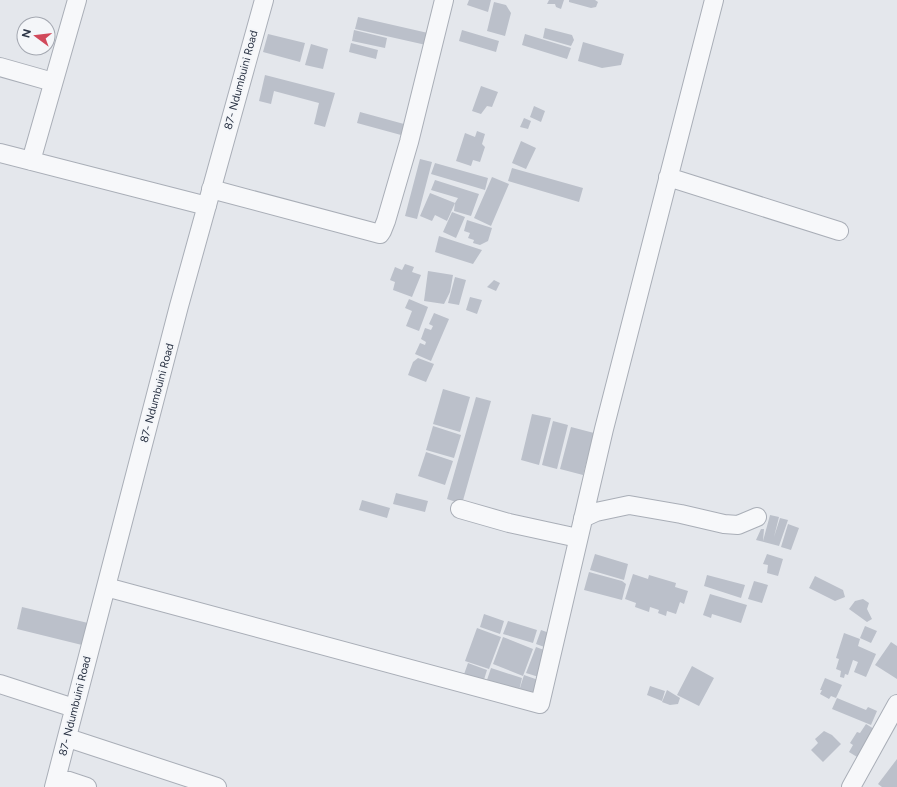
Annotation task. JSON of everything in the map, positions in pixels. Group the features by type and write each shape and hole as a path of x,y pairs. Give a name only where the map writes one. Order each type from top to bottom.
{"street":[{"path":"31,161 77,0"},
{"name":"87- Ndumbuini Road","path":"56,782 68,738 74,708 211,189 264,0"},
{"path":"211,189 380,234 386,221 409,142 444,0"},
{"path":"106,587 540,704 604,429 714,0"},
{"path":"0,67 53,82"},
{"path":"0,154 207,206"},
{"path":"668,177 839,231"},
{"path":"583,518 596,512 629,505 681,514 724,524 738,525 757,517"},
{"path":"460,509 578,538"},
{"path":"0,684 74,708"},
{"path":"851,787 897,704"},
{"path":"68,738 217,787"},
{"path":"56,782 88,787"}],"building":[{"path":"469,0 491,0 488,12 467,5"},
{"path":"549,0 564,0 561,9 556,7 555,4 547,4"},
{"path":"569,0 595,0 598,2 596,7 591,8 569,2"},
{"path":"494,2 506,5 511,13 505,36 487,31"},
{"path":"358,17 428,33 426,45 355,29"},
{"path":"545,28 572,35 574,40 571,46 543,38"},
{"path":"354,30 387,38 385,48 352,41"},
{"path":"462,30 499,41 496,52 459,41"},
{"path":"268,34 305,43 300,62 263,52"},
{"path":"525,34 571,48 567,59 522,45"},
{"path":"583,42 624,54 621,65 602,68 578,61"},
{"path":"351,43 378,50 376,59 349,52"},
{"path":"311,44 328,49 323,69 305,65"},
{"path":"265,75 335,93 325,127 314,124 319,103 274,91 271,104 259,101"},
{"path":"481,86 498,92 492,107 487,106 481,114 472,111"},
{"path":"534,106 545,111 541,122 530,117"},
{"path":"360,112 404,124 401,135 357,123"},
{"path":"524,118 531,121 528,129 520,127"},
{"path":"477,131 485,134 482,144 485,147 480,162 473,160 471,166 456,161 465,133 475,137"},
{"path":"521,141 536,148 526,169 512,163"},
{"path":"420,159 432,162 417,219 405,216"},
{"path":"435,163 488,178 485,190 431,174"},
{"path":"512,168 583,188 579,202 508,181"},
{"path":"492,177 509,184 491,226 474,218"},
{"path":"435,180 479,194 471,216 454,211 455,203 458,198 431,190"},
{"path":"430,193 455,203 447,221 435,215 432,221 420,216"},
{"path":"452,212 465,217 456,238 443,232"},
{"path":"467,220 492,228 488,241 480,245 473,243 474,240 468,238 470,233 464,231"},
{"path":"439,236 482,250 473,264 435,252"},
{"path":"405,264 414,267 412,272 421,275 412,297 393,290 395,282 390,280 395,267 402,270"},
{"path":"428,271 453,275 450,292 444,304 424,301"},
{"path":"455,277 466,280 459,305 448,303"},
{"path":"494,280 500,283 496,291 487,287"},
{"path":"470,297 482,300 477,314 466,310"},
{"path":"409,299 428,307 419,331 406,326 412,311 405,308"},
{"path":"434,313 449,319 431,361 415,354 420,343 425,345 426,342 421,339 425,328 431,330 433,326 429,324"},
{"path":"418,358 434,364 426,382 408,375 413,362"},
{"path":"443,389 470,397 460,432 433,424"},
{"path":"476,397 491,401 462,504 447,499"},
{"path":"532,414 551,418 539,465 521,460"},
{"path":"553,421 568,425 557,469 542,465"},
{"path":"433,426 461,435 454,458 426,450"},
{"path":"571,427 594,433 583,475 560,469"},
{"path":"426,452 453,461 445,485 418,476"},
{"path":"396,493 428,501 425,512 393,504"},
{"path":"362,500 390,508 387,518 359,510"},
{"path":"770,515 779,517 774,537 780,518 788,520 779,546 756,540 761,529 764,529 763,541"},
{"path":"788,524 799,528 791,550 781,547"},
{"path":"595,554 628,564 624,580 590,570"},
{"path":"767,554 783,559 778,576 767,573 768,565 763,564"},
{"path":"589,572 622,581 626,584 622,600 584,590"},
{"path":"633,574 648,579 649,575 676,583 675,587 688,591 684,604 680,602 676,614 667,611 666,616 658,613 659,610 650,607 649,612 635,607 636,603 625,599"},
{"path":"707,575 745,585 741,598 704,586"},
{"path":"815,576 843,590 845,597 835,601 809,588"},
{"path":"754,581 768,585 762,603 748,599"},
{"path":"710,594 747,605 741,623 712,614 711,618 703,615"},
{"path":"863,599 869,603 867,609 872,619 867,622 849,609 855,601"},
{"path":"22,607 88,623 82,645 17,629"},
{"path":"484,614 504,621 500,634 480,627"},
{"path":"508,621 537,630 533,643 503,634"},
{"path":"865,626 877,631 871,643 860,638"},
{"path":"477,628 501,637 489,669 465,661"},
{"path":"541,630 555,635 550,649 536,644"},
{"path":"844,633 860,639 858,646 876,654 866,677 854,672 858,662 853,660 848,675 845,674 844,678 840,677 841,671 836,669 839,659 836,658"},
{"path":"503,637 533,649 523,676 493,664"},
{"path":"891,642 897,646 897,679 875,665"},
{"path":"536,647 552,653 542,678 526,673"},
{"path":"468,663 487,670 482,686 462,680"},
{"path":"692,666 714,678 699,706 677,695"},
{"path":"491,668 522,678 519,691 524,675 544,682 535,701 485,686"},
{"path":"825,678 842,685 836,698 831,696 829,699 820,694"},
{"path":"650,686 665,691 662,701 647,695"},
{"path":"667,690 680,698 678,704 670,705 662,702"},
{"path":"837,698 866,710 868,707 877,711 871,725 832,709"},
{"path":"866,724 879,732 862,760 849,752 853,745 850,743 857,732 860,733"},
{"path":"824,731 832,735 841,744 823,762 811,750 818,743 815,739"},
{"path":"897,759 897,787 882,787 878,784"}]}
